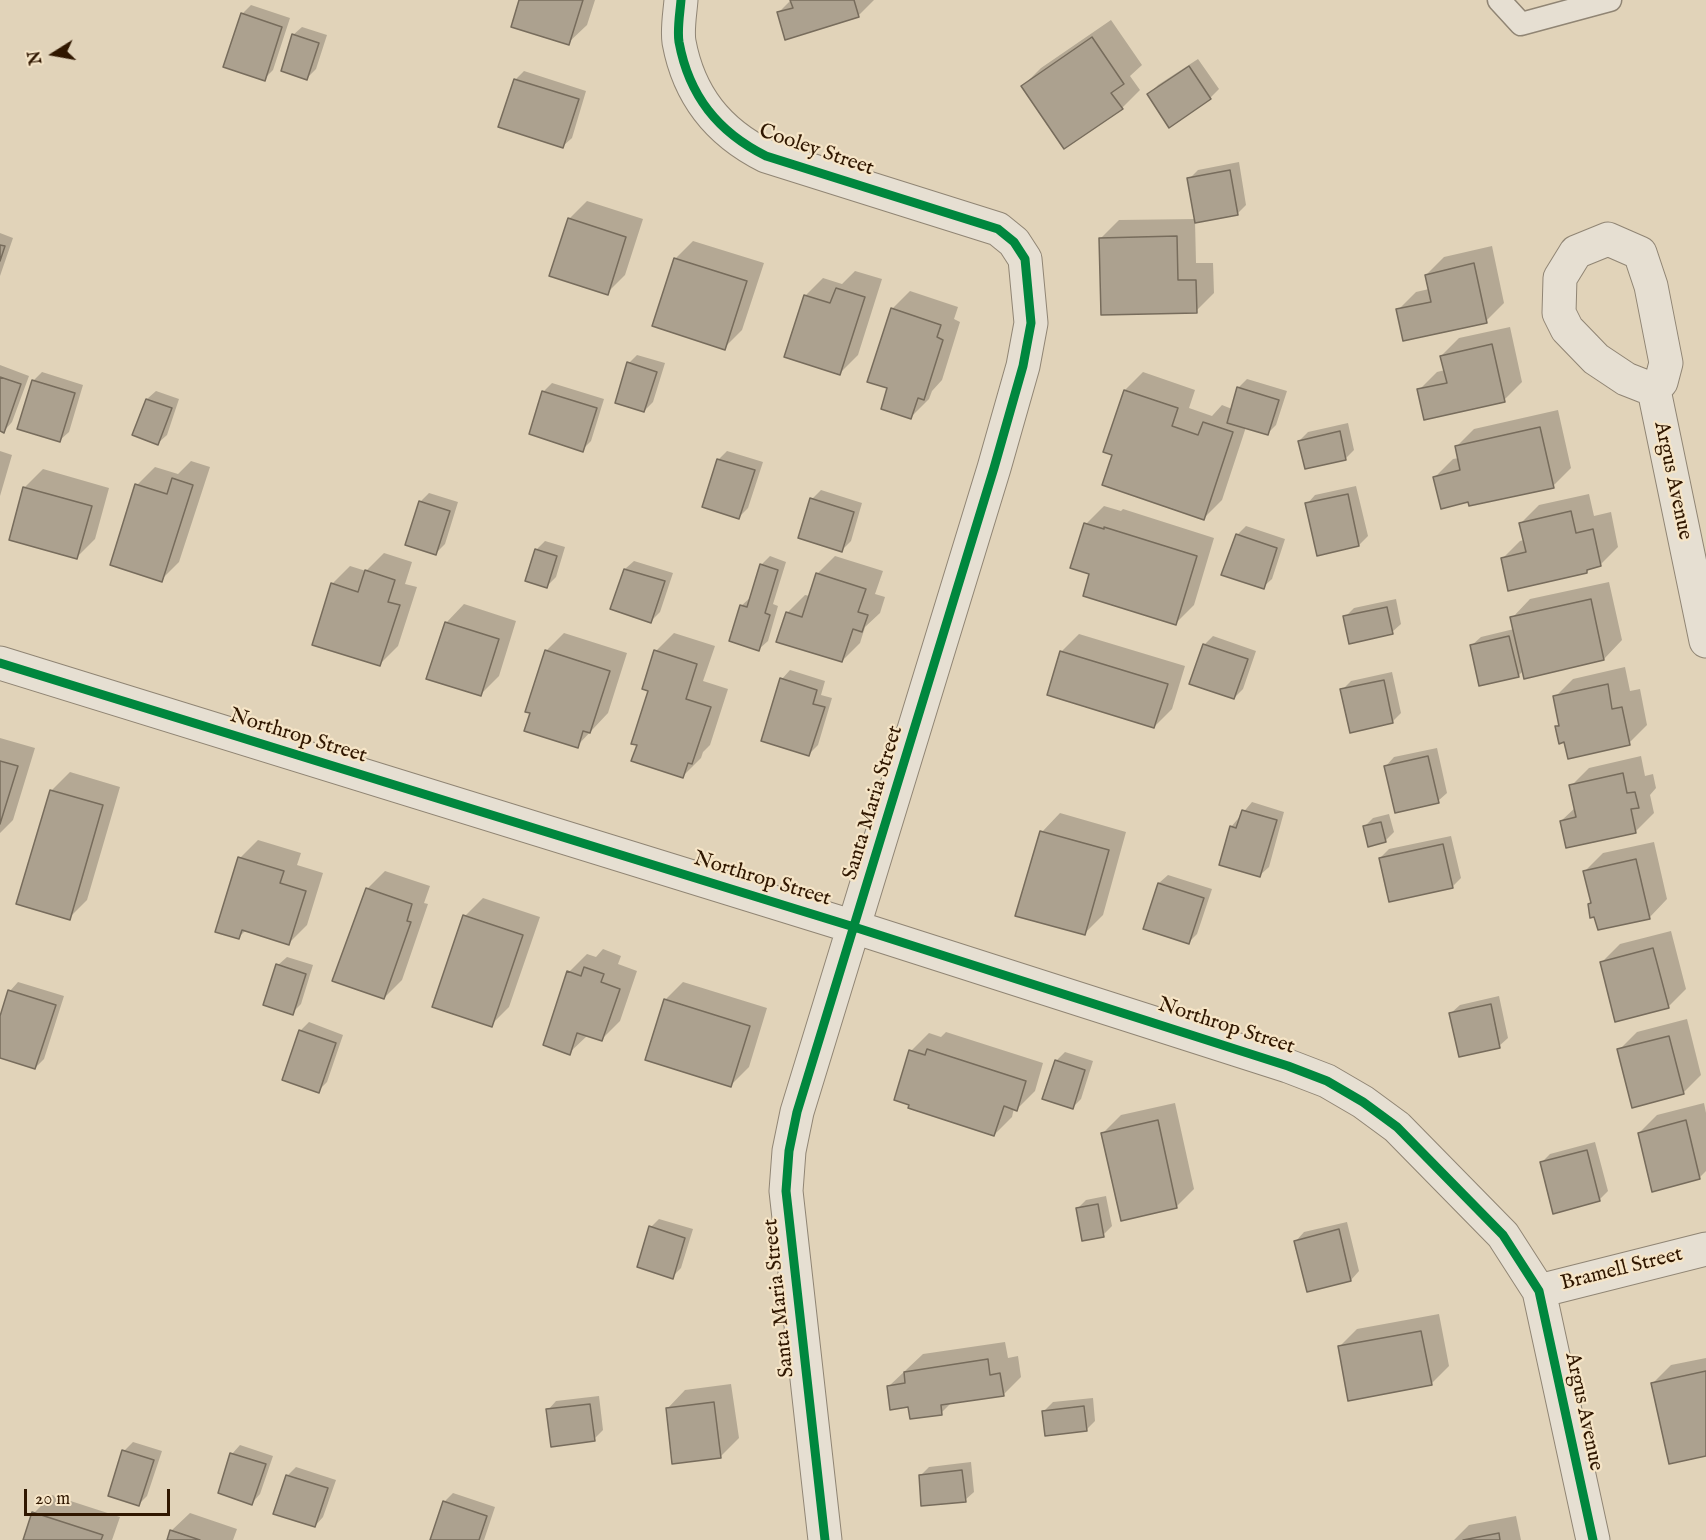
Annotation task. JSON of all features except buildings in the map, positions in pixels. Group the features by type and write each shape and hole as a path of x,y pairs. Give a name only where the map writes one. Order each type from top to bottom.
{"street":[{"name":"Cooley Street","path":"681,0 679,40 690,84 711,116 742,144 766,156 998,229 1014,242 1025,259"},
{"name":"Santa Maria Street","path":"825,1540 786,1191 789,1151 797,1112 994,468 1023,366 1031,323 1025,259"},
{"name":"Argus Avenue","path":"1654,390 1706,641"},
{"name":"Northrop Street","path":"0,663 854,927 1288,1066 1327,1081 1363,1102 1396,1127 1503,1235 1539,1291"},
{"name":"Bramell Street","path":"1539,1291 1706,1249"},
{"name":"Argus Avenue","path":"1539,1291 1593,1540"}],"lane":[{"path":"1499,0 1521,24 1610,0"}],"cycle path":[{"path":"681,0 678,37 684,61 698,95 720,124 734,136 766,156 998,229 1014,242 1025,259 1031,323 1023,366 994,468 797,1112 789,1151 786,1191 825,1540"},
{"path":"0,663 854,927 1288,1066 1327,1081 1363,1102 1397,1127 1503,1235 1539,1291 1593,1540"}]}
